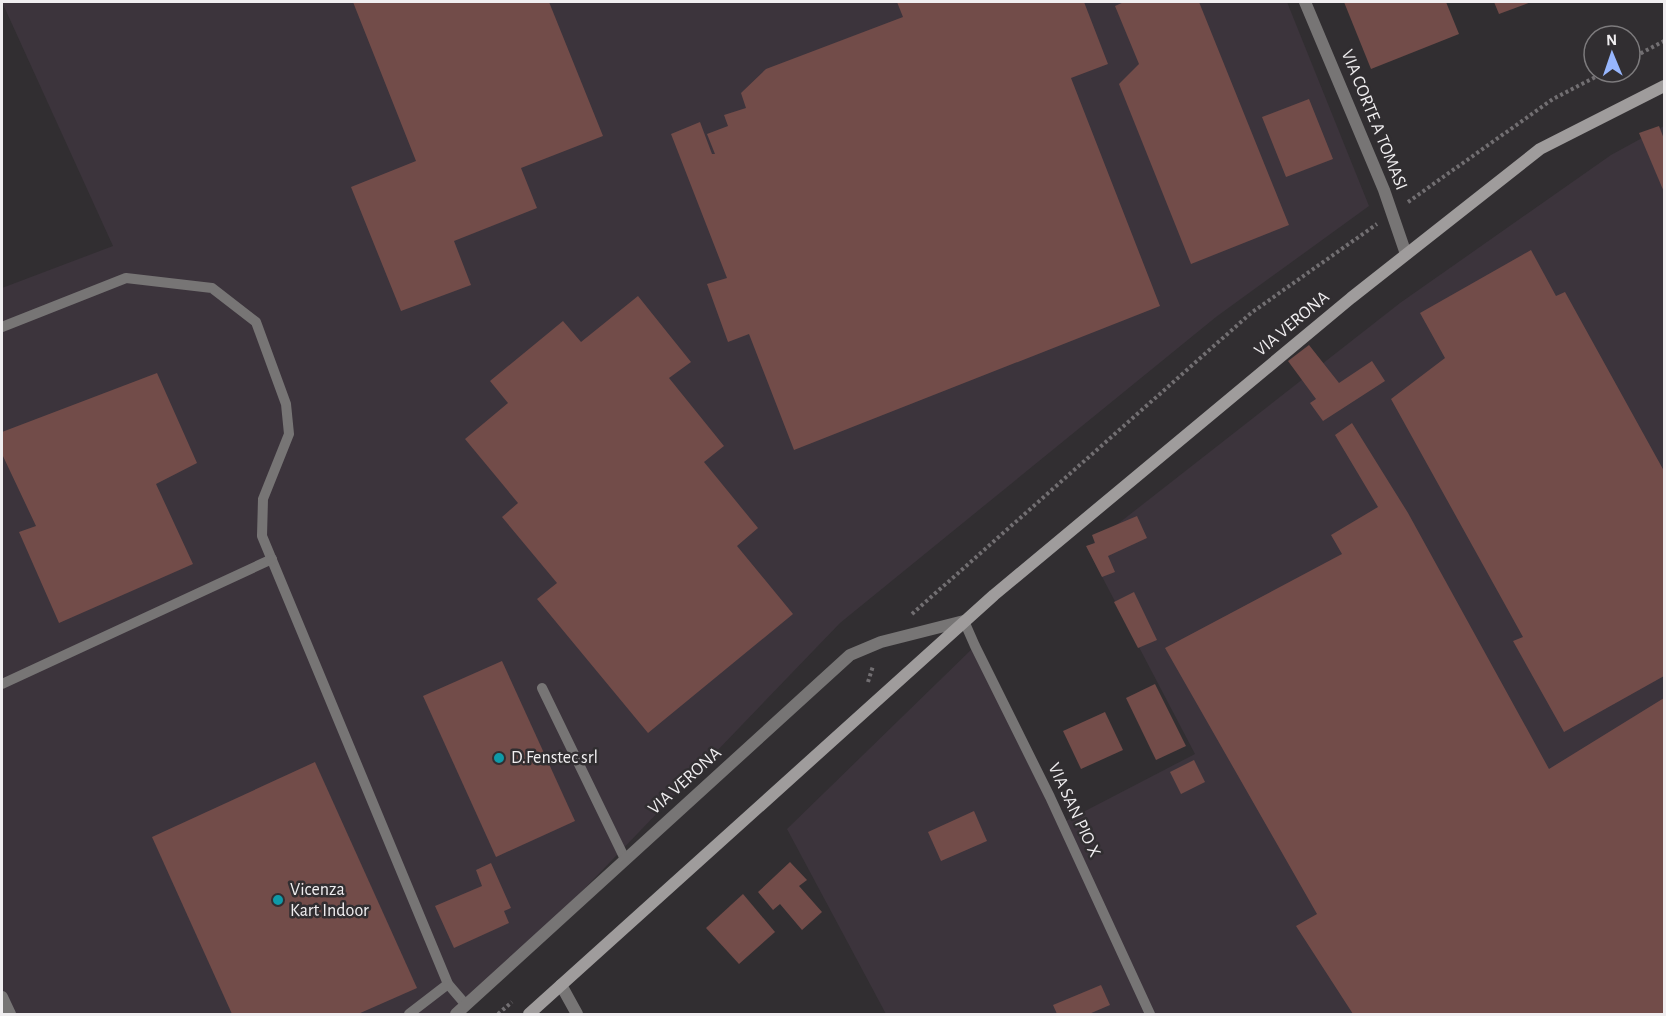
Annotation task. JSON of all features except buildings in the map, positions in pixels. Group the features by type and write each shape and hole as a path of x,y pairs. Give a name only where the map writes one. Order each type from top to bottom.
{"main road":[{"name":"VIA VERONA","path":"529,1014 964,621 1341,306 1540,149 1665,86"}],"street":[{"name":"VIA CORTE A TOMASI","path":"1305,2 1384,190 1406,254"},
{"name":"VIA VERONA","path":"456,1014 850,655 881,642 964,621"},
{"path":"561,985 577,1014"},
{"path":"2,997 10,1014"}],"lane":[{"path":"2,327 126,278 212,288 256,322 286,404 289,434 263,499 262,536 448,984 466,1005"},
{"path":"2,684 272,559"},
{"name":"VIA SAN PIO X","path":"964,621 1050,797 1150,1014"},
{"path":"542,688 626,859"},
{"path":"409,1014 448,984"}],"path":[{"path":"1642,53 1665,41"},
{"path":"906,619 1251,313 1553,99 1582,84"}],"shaded area":[{"path":"2,2 1287,2 1369,206 1216,317 840,623 464,1014 2,1014 2,288 113,246"},
{"path":"1664,126 1664,1014 886,1014 787,829 975,646 1062,823 1195,754 1087,548 1400,303 1611,155"}],"place":[{"name":"D.Fenstec srl","path":"499,758"},
{"name":"Vicenza Kart Indoor","path":"278,900"}]}
